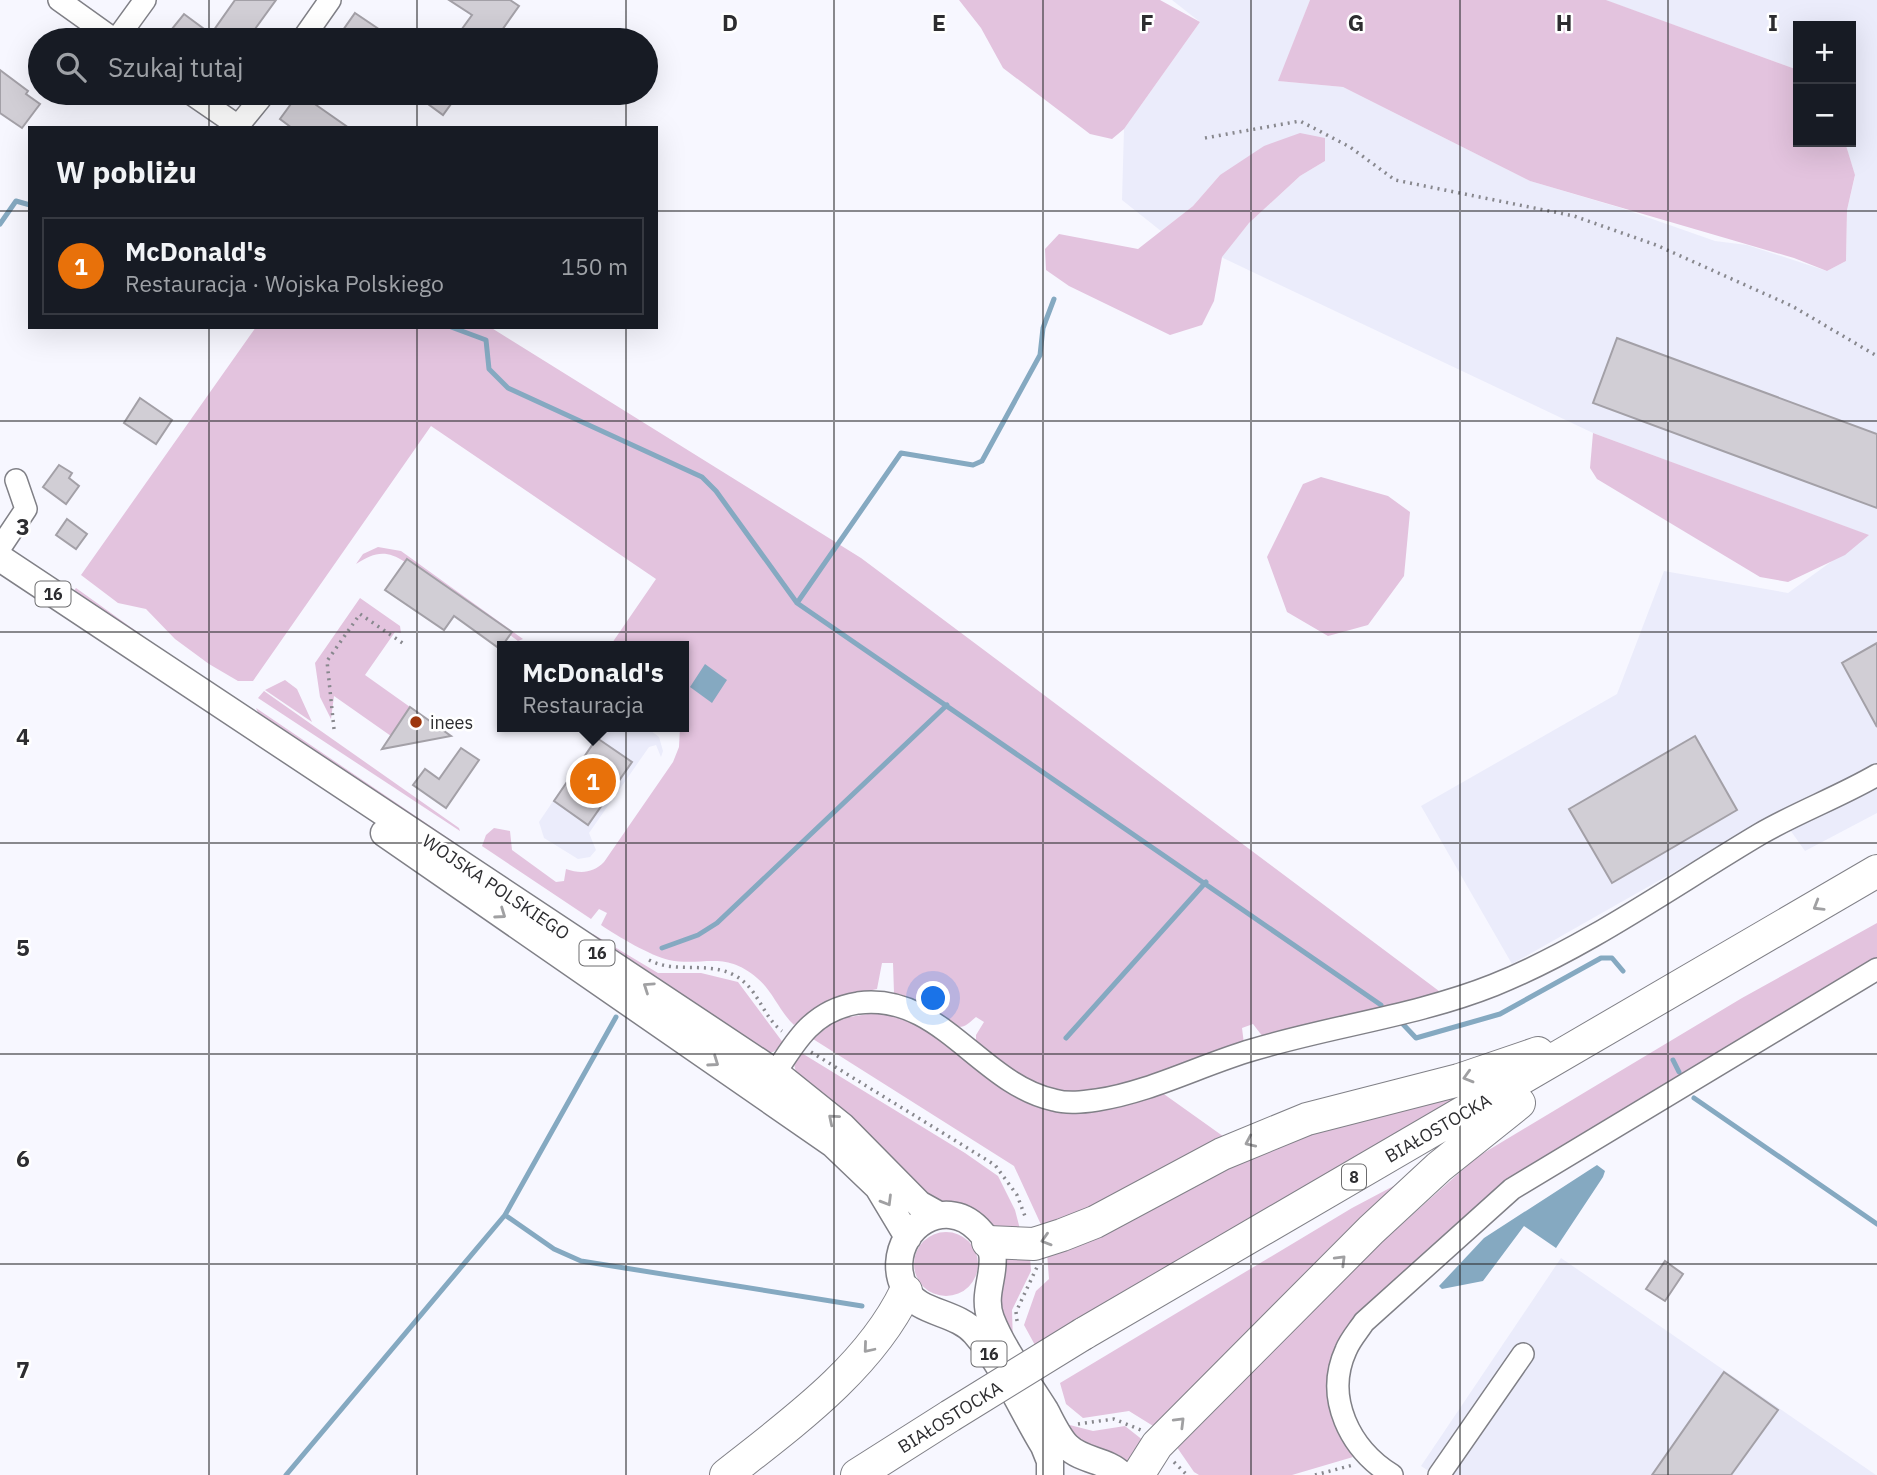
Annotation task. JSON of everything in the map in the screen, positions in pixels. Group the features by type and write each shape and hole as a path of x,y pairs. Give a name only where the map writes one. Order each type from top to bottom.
{"highway":[{"name":"BIAŁOSTOCKA","path":"857,1475 955,1424 1087,1342 1877,871"},
{"name":"BIAŁOSTOCKA","path":"1087,1342 1519,1103 1877,896"},
{"path":"988,1242 1034,1244 1062,1235 1095,1222 1222,1154 1277,1130 1320,1115 1499,1068 1624,1020"},
{"path":"1138,1475 1157,1445 1371,1230 1439,1167 1519,1103"},
{"path":"726,1475 789,1426 857,1362 894,1318 906,1291"},
{"name":"BIAŁOSTOCKA","path":"891,1475 955,1424"}],"main road":[{"name":"WOJSKA POLSKIEGO","path":"0,558 106,630 240,715 451,868 768,1084 842,1126 919,1203 937,1214"},
{"name":"WOJSKA POLSKIEGO","path":"768,1084 878,1187 908,1237"},
{"name":"16","path":"937,1214 969,1221 988,1242 994,1264 988,1291 991,1319 1051,1440 1050,1475"},
{"path":"906,1291 899,1263 908,1237 924,1219 937,1214"},
{"name":"16","path":"906,1291 926,1307 954,1316 975,1333 1051,1440 1076,1453 1113,1466 1122,1475"}],"street":[{"path":"59,0 99,28"},
{"path":"125,28 145,0"},
{"path":"310,28 330,0"},
{"path":"207,105 238,126 255,105"},
{"path":"0,548 26,509 16,480"},
{"path":"768,1084 796,1042 821,1017 850,1004 889,1002 929,1018 989,1066 1021,1087 1052,1100 1074,1103 1124,1094 1263,1047 1451,1000 1492,986 1565,951 1785,820 1877,775"},
{"path":"1392,1475 1366,1455 1350,1432 1339,1409 1339,1387 1346,1349 1364,1322 1512,1189 1877,970"},
{"path":"1439,1475 1523,1354"}],"path":[{"path":"1205,138 1300,121 1350,147 1395,180 1574,216 1656,245 1792,306 1877,356"},
{"path":"334,729 327,661 360,614 404,645"},
{"path":"1315,1475 1357,1464 1366,1455"}],"shaded area":[{"path":"959,0 1160,0 1200,22 1124,129 1112,139 1090,134 1003,68 981,28"},
{"path":"1172,0 1310,0 1279,81 1343,87 1530,181 1621,208 1715,241 1747,245 1827,271 1846,261 1847,210 1855,176 1846,147 1856,147 1856,21 1793,21 1793,68 1605,0 1877,0 1877,813 1805,851 1778,813 1512,964 1421,806 1617,694 1664,571 1788,593 1868,535 1593,433 1221,257 1249,223 1300,176 1325,161 1220,175 1193,206 1161,231 1122,200 1124,129 1200,22"},
{"path":"1310,0 1606,0 1793,68 1793,147 1847,147 1855,175 1847,210 1846,261 1827,271 1794,258 1530,181 1343,87 1278,81"},
{"path":"1300,133 1325,138 1325,161 1300,176 1249,223 1222,257 1214,301 1202,325 1170,335 1069,286 1046,270 1045,249 1059,234 1138,249 1193,206 1220,175 1264,146"},
{"path":"255,329 493,329 861,558 1451,1000 1263,1037 1253,1024 1242,1028 1244,1044 1175,1071 1123,1087 1073,1093 1051,1090 1031,1082 976,1047 976,1035 984,1022 976,1017 962,1027 950,1025 912,1000 894,993 893,963 882,963 877,989 829,1000 794,1025 762,983 745,969 724,962 669,960 625,940 601,925 607,913 599,909 591,919 482,846 486,835 494,828 510,831 512,850 556,882 564,881 566,869 586,871 604,862 673,762 679,747 680,732 689,732 689,641 613,641 656,579 431,426 253,681 238,681 209,664 175,639 146,609 118,603 81,575"},
{"path":"1593,433 1869,535 1845,555 1788,582 1760,577 1597,479 1590,468"},
{"path":"1321,477 1388,496 1410,512 1404,576 1368,625 1328,636 1287,612 1267,557 1303,484"},
{"path":"378,547 401,551 523,639 518,641 407,559 405,562 391,555 380,554 356,564 363,554"},
{"path":"76,588 143,636 73,592"},
{"path":"360,598 400,626 401,633 395,632 365,675 410,707 391,736 334,696 331,719 320,697 315,663"},
{"path":"285,680 297,689 312,722 265,690"},
{"path":"264,691 459,828 460,831 258,698"},
{"path":"256,708 454,842 445,842 260,717"},
{"path":"600,732 652,732 659,737 663,751 661,757 656,745 649,747 589,833 596,850 590,857 578,859 544,838 539,822"},
{"path":"1877,923 1877,963 1536,1168 1331,1367 1330,1393 1333,1414 1353,1457 1292,1475 1199,1475 1194,1472 1174,1443 1339,1280 1477,1157 1742,998"},
{"path":"593,934 658,973 701,973 738,982 784,1044 773,1052 761,1053 591,942"},
{"path":"887,1011 944,1038 1025,1102 1061,1113 1111,1107 1161,1092 1227,1139 1079,1216 1043,1229 1014,1166 813,1039 837,1019"},
{"path":"800,1052 998,1176 1015,1210 1022,1237 927,1198 798,1081 794,1064"},
{"path":"1506,1081 1036,1347 1024,1325 1036,1291 1049,1279 1047,1253 1251,1154 1340,1123"},
{"path":"1420,1172 1158,1429 1129,1411 1083,1418 1066,1404 1060,1383 1352,1208"},
{"path":"946,1232 958,1234 969,1241 976,1252 976,1276 969,1287 958,1294 946,1296 934,1294 923,1287 916,1276 914,1264 916,1252 923,1241 934,1234"},
{"path":"1004,1256 1030,1257 1031,1271 1012,1310 1013,1344 998,1313"},
{"path":"1561,1258 1876,1475 1435,1475 1421,1466"},
{"path":"1062,1423 1093,1431 1125,1426 1144,1441 1130,1465 1112,1454 1086,1444"}],"water":[{"path":"705,664 727,680 712,703 690,687"},
{"path":"1597,1165 1605,1171 1603,1177 1556,1248 1524,1226 1483,1281 1442,1289 1439,1286 1484,1238"}],"building":[{"path":"235,0 276,0 256,28 215,28"},
{"path":"449,0 510,0 519,6 503,28 463,28 472,15"},
{"path":"355,13 377,28 344,28"},
{"path":"184,14 203,28 173,28"},
{"path":"0,70 28,91 28,105 39,105 22,128 0,113"},
{"path":"290,105 316,105 346,126 289,126 280,119"},
{"path":"429,105 450,105 443,115"},
{"path":"1617,338 1877,434 1877,508 1593,403"},
{"path":"140,398 172,420 156,444 124,423"},
{"path":"59,465 72,473 69,478 79,486 66,504 43,487"},
{"path":"67,519 87,534 76,549 56,535"},
{"path":"407,559 512,632 506,641 497,641 497,647 454,616 444,630 385,590"},
{"path":"1877,643 1877,727 1842,663"},
{"name":"inees","path":"410,707 451,736 382,749"},
{"path":"1695,736 1737,810 1612,883 1569,809"},
{"path":"597,738 632,762 588,825 554,801"},
{"path":"461,748 479,760 446,808 413,785 425,769 439,779"},
{"path":"1665,1261 1683,1274 1665,1301 1646,1289"},
{"path":"1724,1372 1778,1410 1731,1475 1652,1475"}],"waterway":[{"path":"0,224 16,201 28,204"},
{"path":"797,603 901,453 973,465 982,461 1040,355 1043,328 1054,299"},
{"path":"456,329 486,340 489,369 508,388 702,477 716,491 797,603 1381,1005"},
{"path":"662,948 698,935 717,923 947,705"},
{"path":"1066,1038 1206,882"},
{"path":"1400,1021 1416,1038 1500,1014 1601,958 1612,958 1623,971"},
{"path":"286,1475 505,1215 616,1017"},
{"path":"1673,1060 1679,1072"},
{"path":"1694,1098 1877,1224"},
{"path":"505,1215 554,1249 581,1261 862,1306"}],"place":[{"name":"inees","path":"416,722"},
{"name":"McDonald's","path":"593,781"}]}
